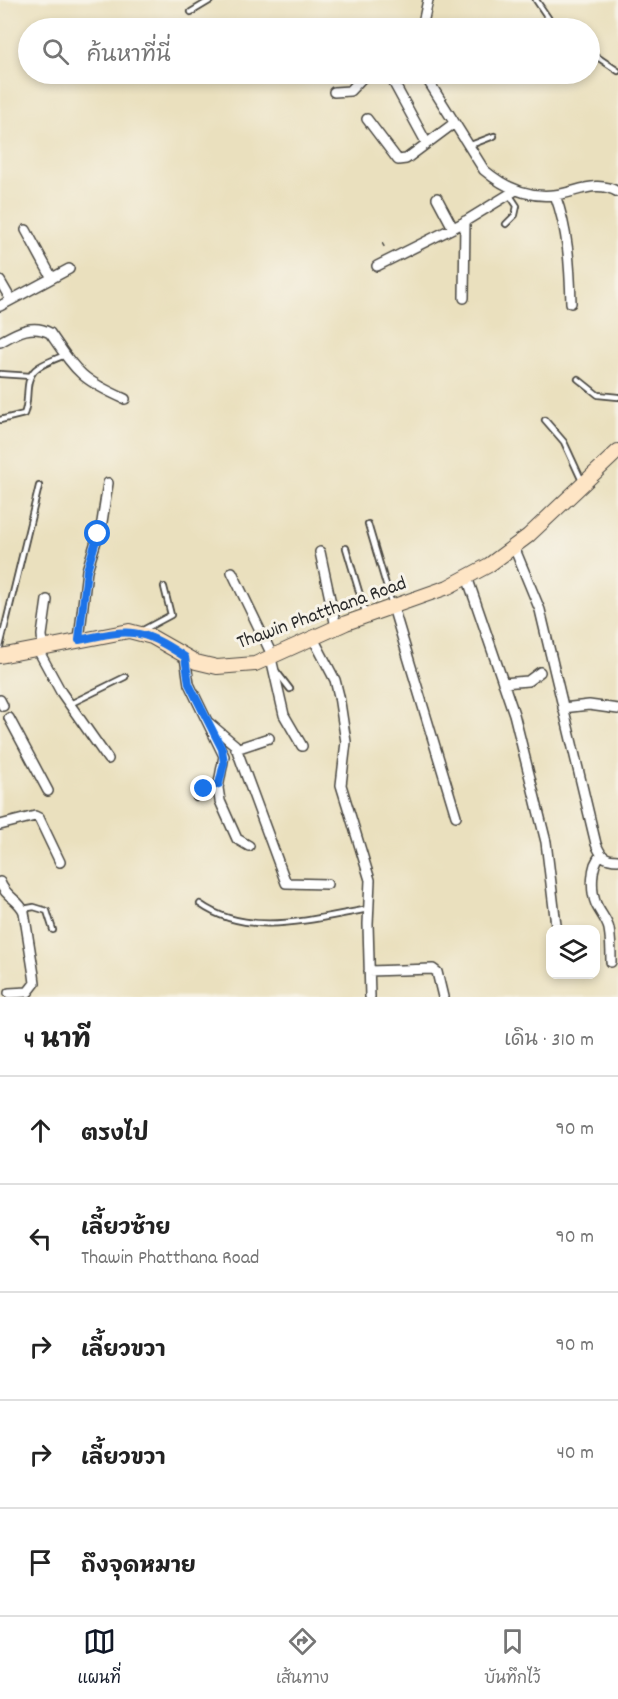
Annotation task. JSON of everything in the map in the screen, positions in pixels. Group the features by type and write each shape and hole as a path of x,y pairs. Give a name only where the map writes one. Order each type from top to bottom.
{"street":[{"path":"424,18 428,0"},
{"path":"334,92 350,91 358,84"},
{"path":"394,84 426,142"},
{"path":"430,84 484,170 513,192 555,195 602,186 618,192"},
{"path":"367,119 398,160 406,159 453,123"},
{"path":"377,266 453,228 513,192"},
{"path":"555,195 565,227 571,303"},
{"path":"437,198 453,228"},
{"path":"464,298 465,221"},
{"path":"26,230 52,278"},
{"path":"0,306 69,268"},
{"path":"0,281 11,300"},
{"path":"0,342 20,332 37,328 50,333 78,373 91,384 125,399"},
{"name":"Thawin Phatthana Road","path":"0,656 117,632 139,632 152,637 185,657 217,667 246,666 272,661 336,627 430,595 467,577 514,547 618,451"},
{"path":"79,640 87,570 102,522 108,483"},
{"path":"514,547 540,610 601,855 608,860 618,860"},
{"path":"320,552 336,627"},
{"path":"232,572 272,661 284,716 302,746"},
{"path":"467,577 503,683 546,842 556,925"},
{"path":"48,600 40,648 70,704 108,759"},
{"path":"393,607 456,816"},
{"path":"313,638 335,680 339,696 346,742 341,785 370,880 370,997"},
{"path":"185,657 189,684 224,756 219,784 219,801 237,839 249,846"},
{"path":"503,683 528,681 540,672"},
{"path":"563,708 589,705 618,710"},
{"path":"9,718 48,791"},
{"path":"209,723 229,738 236,749 286,883 327,884"},
{"path":"236,749 269,738"},
{"path":"0,825 35,816 44,825 60,862"},
{"path":"601,855 595,860 593,891 595,902 609,927 611,962"},
{"path":"0,882 7,896 23,909 35,983 28,992 9,993"},
{"path":"369,971 433,969 437,972 443,997"}],"lane":[{"path":"191,12 211,0"},
{"path":"536,0 548,18"},
{"path":"600,59 618,71"},
{"path":"468,146 494,136"},
{"path":"506,224 515,215 518,206 513,192"},
{"path":"0,420 24,414 28,405 31,376 34,370 65,355"},
{"path":"0,374 31,376"},
{"path":"578,379 598,395 618,397"},
{"path":"545,420 564,442 584,484"},
{"path":"0,647 39,486"},
{"path":"368,524 393,607"},
{"path":"346,548 366,615"},
{"path":"139,632 171,615 164,587"},
{"path":"272,661 290,689"},
{"path":"70,704 125,677"},
{"path":"196,798 204,789 219,784"},
{"path":"200,904 214,914 255,923 279,923 369,909"},
{"path":"23,909 34,907 47,911 53,930"}],"route":[{"path":"98,534 83,590 79,640 117,632 139,632 152,637 185,657 189,684 224,756 219,784 204,789"}]}
